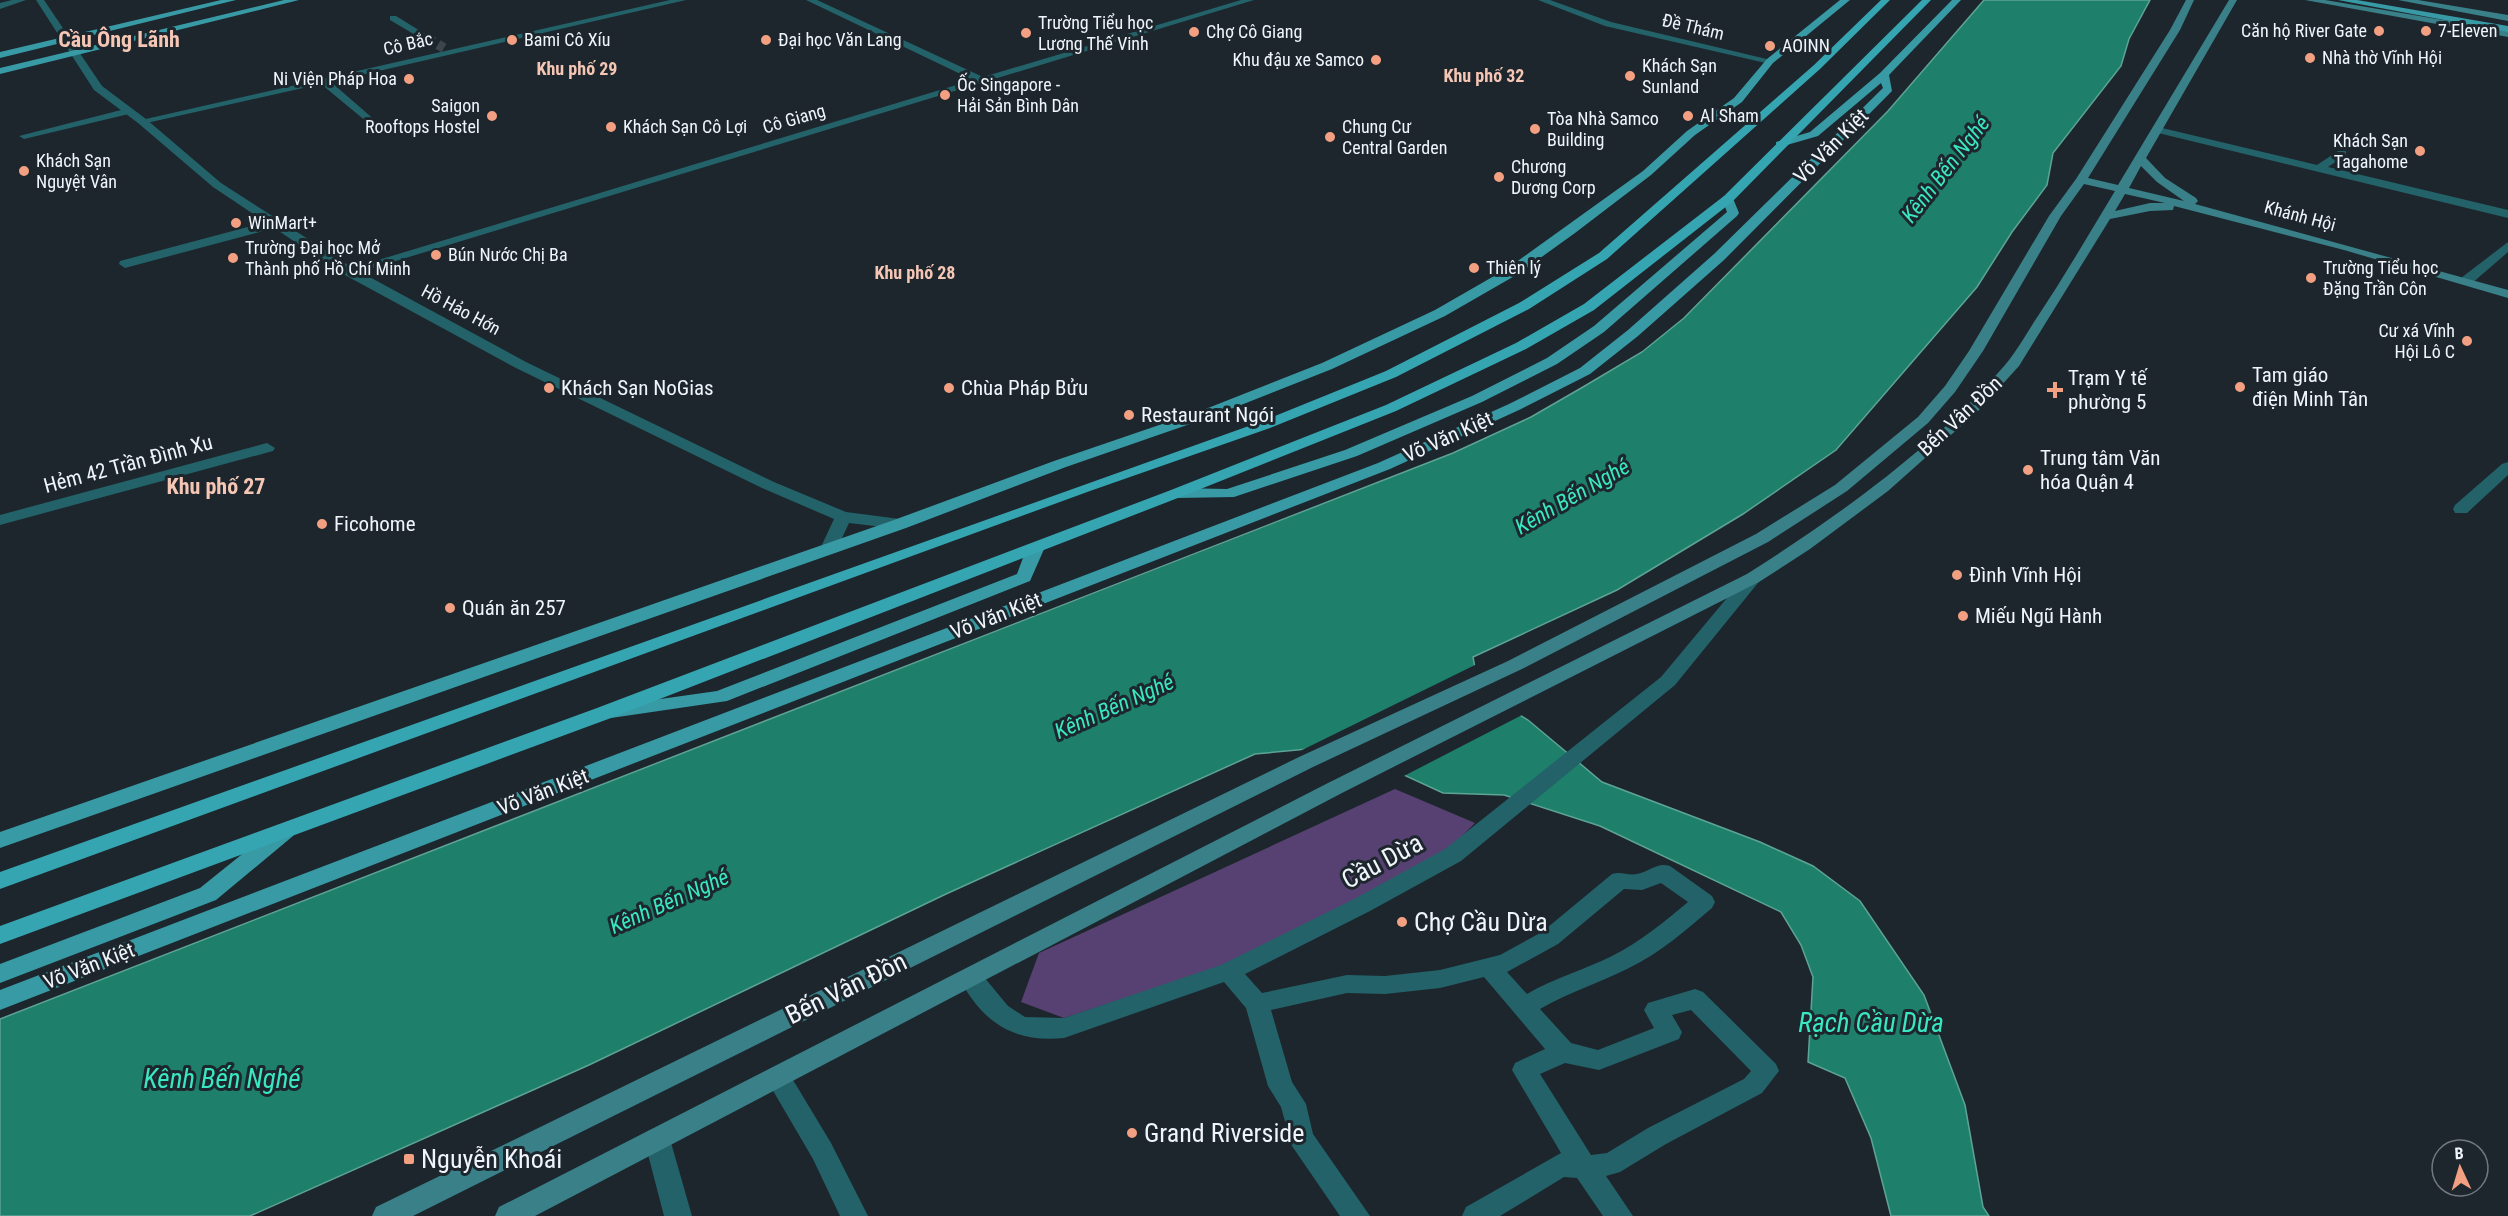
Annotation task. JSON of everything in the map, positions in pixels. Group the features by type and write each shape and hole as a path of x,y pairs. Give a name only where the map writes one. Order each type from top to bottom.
{"highway":[{"path":"0,881 1072,492 1265,425 1392,374 1524,306 1603,256 1817,67 1886,0"},
{"name":"Võ Văn Kiệt","path":"0,935 604,713 1177,493 1392,408 1521,346 1589,307 1728,198 1927,0"}],"main road":[{"path":"0,71 69,43 170,9 208,0"},
{"path":"0,63 180,12 232,0"},
{"path":"0,55 170,23 267,0"},
{"path":"0,48 69,43 181,27 295,0"},
{"path":"0,840 900,524 1219,408 1327,366 1440,313 1513,271 1647,173 1692,134 1738,100 1770,62 1846,0"},
{"name":"Võ Văn Kiệt","path":"1780,144 1814,134 1884,75 1957,0"},
{"name":"Bến Vân Đồn","path":"386,1216 1306,762 1515,665 1762,538 1841,488 1923,420 1950,389 1976,351 2055,216 2081,180 2175,30 2190,0"},
{"name":"Bến Vân Đồn","path":"509,1216 1335,788 1543,686 1753,578 1804,545 1882,488 1974,407 2012,366 2071,276 2233,0"},
{"path":"2309,0 2508,34"},
{"path":"2342,0 2508,29"},
{"path":"2370,0 2508,24"},
{"path":"2402,0 2508,18"},
{"path":"170,9 180,12"},
{"path":"170,23 181,27"},
{"name":"Võ Văn Kiệt","path":"0,1000 1362,474 1514,407 1585,371 1633,333 1719,257 1888,90 1884,75"},
{"path":"2140,159 2172,189 2204,208"},
{"name":"Khánh Hội","path":"2081,180 2204,208 2508,294"},
{"path":"1177,493 1228,494 1351,453 1477,399 1552,361 1639,297 1734,213 1728,198"},
{"path":"2105,217 2150,207 2204,208"},
{"path":"604,713 720,697 1024,577 1036,547"},
{"name":"Võ Văn Kiệt","path":"0,974 208,894 289,827"}],"street":[{"path":"0,6 22,0"},
{"name":"Hồ Hảo Hớn","path":"40,0 98,88 142,121 217,185 348,271 541,375 768,485 843,517 900,524"},
{"name":"Cô Bắc","path":"142,121 446,50 681,0"},
{"path":"810,0 981,80"},
{"name":"Cô Giang","path":"348,271 1250,0"},
{"name":"Ðề Thám","path":"1542,0 1608,24 1770,62"},
{"path":"393,18 425,37"},
{"path":"323,80 373,124"},
{"path":"24,136 129,111"},
{"path":"2158,130 2508,214"},
{"path":"2318,170 2342,153"},
{"path":"126,264 274,224"},
{"path":"2466,281 2508,246"},
{"name":"Hẻm 42 Trần Ðình Xu","path":"0,520 267,448"},
{"path":"2461,509 2508,467"},
{"path":"829,549 843,517"},
{"name":"Cầu Dừa","path":"971,978 993,1006 1012,1025 1043,1031 1064,1028 1228,971 1362,905 1454,855 1668,681 1753,578"},
{"path":"1257,1004 1347,984 1385,985 1440,979 1506,963 1550,938 1620,880 1632,884 1645,882 1662,872 1704,902 1660,938 1621,962 1555,989 1522,1008"},
{"path":"1476,1216 1561,1165 1584,1167 1611,1164 1657,1136 1753,1086 1767,1071 1695,999 1656,1010 1670,1032 1599,1060 1563,1052 1522,1008 1489,967"},
{"path":"1228,971 1257,1004 1281,1086 1293,1104 1301,1138 1356,1216"},
{"path":"1563,1052 1524,1070 1584,1167 1619,1216"},
{"path":"778,1077 822,1151 854,1216"},
{"path":"657,1139 678,1216"}],"shaded area":[{"path":"1395,789 1475,823 1449,849 1359,900 1226,965 1064,1018 1021,1002 1039,953"}],"water":[{"name":"Kênh Bến Nghé","path":"1984,0 2150,0 2129,39 2121,66 2053,153 2047,185 2012,232 1977,287 1836,450 1743,514 1617,590 1473,657 1479,690 1528,720 1602,782 1760,842 1813,866 1860,901 1924,995 1965,1105 1983,1207 1989,1216 1891,1216 1871,1138 1845,1078 1808,1062 1813,977 1801,945 1781,912 1600,826 1504,795 1443,793 1341,746 1255,754 946,894 589,1065 250,1216 0,1216 0,1019 1453,453 1531,417 1642,352 1684,318 1888,111"}],"pier":[{"path":"1477,664 1482,688 1524,714 1402,777 1341,749 1296,753"}],"tunnel":[{"path":"425,37 444,48"}],"place":[{"name":"Căn hộ River Gate","path":"2379,31"},
{"name":"7-Eleven","path":"2426,31"},
{"name":"Chợ Cô Giang","path":"1194,32"},
{"name":"Trường Tiểu học Lương Thế Vinh","path":"1026,33"},
{"name":"Bami Cô Xíu","path":"512,40"},
{"name":"Đại học Văn Lang","path":"766,40"},
{"name":"AOINN","path":"1770,46"},
{"name":"Nhà thờ Vĩnh Hội","path":"2310,58"},
{"name":"Khu đậu xe Samco","path":"1376,60"},
{"name":"Khách Sạn Sunland","path":"1630,76"},
{"name":"Ni Viện Pháp Hoa","path":"409,79"},
{"name":"Ốc Singapore - Hải Sản Bình Dân","path":"945,95"},
{"name":"Saigon Rooftops Hostel","path":"492,116"},
{"name":"Al Sham","path":"1688,116"},
{"name":"Khách Sạn Cô Lợi","path":"611,127"},
{"name":"Tòa Nhà Samco Building","path":"1535,129"},
{"name":"Chung Cư Central Garden","path":"1330,137"},
{"name":"Khách Sạn Tagahome","path":"2420,151"},
{"name":"Khách Sạn Nguyệt Vân","path":"24,171"},
{"name":"Chương Dương Corp","path":"1499,177"},
{"name":"WinMart+","path":"236,223"},
{"name":"Bún Nước Chị Ba","path":"436,255"},
{"name":"Trường Đại học Mở Thành phố Hồ Chí Minh","path":"233,258"},
{"name":"Thiên lý","path":"1474,268"},
{"name":"Trường Tiểu học Đặng Trần Côn","path":"2311,278"},
{"name":"Cư xá Vĩnh Hội Lô C","path":"2467,341"},
{"name":"Tam giáo điện Minh Tân","path":"2240,387"},
{"name":"Khách Sạn NoGias","path":"549,388"},
{"name":"Chùa Pháp Bửu","path":"949,388"},
{"name":"Trạm Y tế phường 5","path":"2055,390"},
{"name":"Restaurant Ngói","path":"1129,415"},
{"name":"Trung tâm Văn hóa Quận 4","path":"2028,470"},
{"name":"Ficohome","path":"322,524"},
{"name":"Đình Vĩnh Hội","path":"1957,575"},
{"name":"Quán ăn 257","path":"450,608"},
{"name":"Miếu Ngũ Hành","path":"1963,616"},
{"name":"Chợ Cầu Dừa","path":"1402,922"},
{"name":"Grand Riverside","path":"1132,1133"},
{"name":"Nguyễn Khoái","path":"409,1159"}],"district":[{"name":"Cầu Ông Lãnh","path":"119,39"},
{"name":"Khu phố 29","path":"577,69"},
{"name":"Khu phố 32","path":"1484,76"},
{"name":"Khu phố 28","path":"915,273"},
{"name":"Khu phố 27","path":"216,486"}],"water label":[{"name":"Rạch Cầu Dừa","path":"1871,1023"}]}
